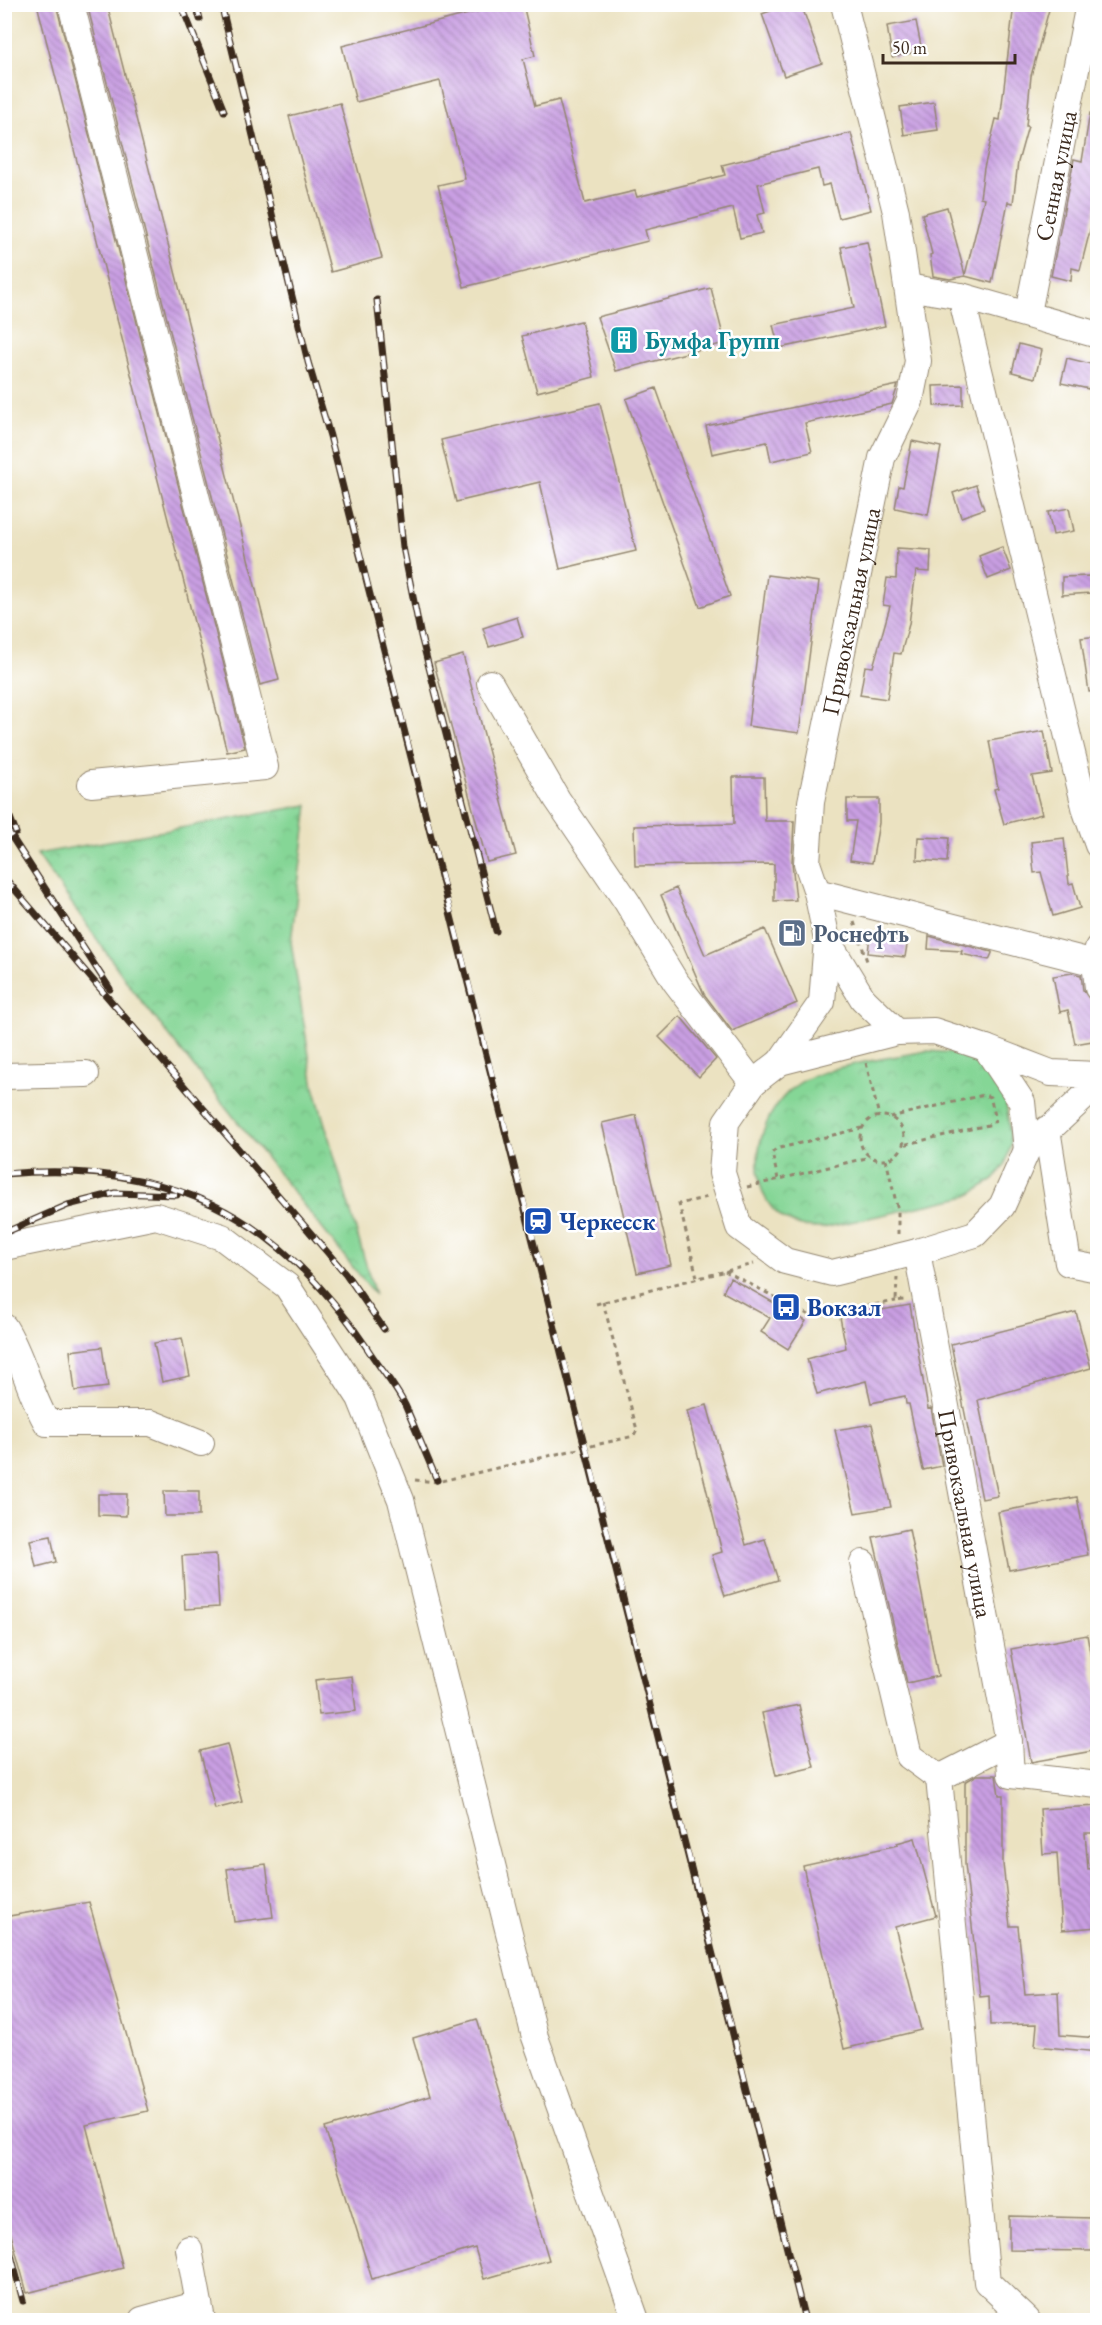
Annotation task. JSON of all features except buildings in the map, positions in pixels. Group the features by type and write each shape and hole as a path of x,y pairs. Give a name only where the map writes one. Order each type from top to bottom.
{"street":[{"path":"71,4 265,767 91,784"},
{"name":"Привокзальная улица","path":"780,1062 822,1002 827,940 817,892 807,863 811,802 879,469 882,458 910,401 918,361 896,212 844,4"},
{"name":"Сенная улица","path":"1028,313 1089,4"},
{"path":"907,287 961,296 1028,313 1098,335"},
{"path":"961,296 1083,800 1098,845"},
{"path":"490,683 557,799 627,902 675,981 753,1083"},
{"path":"817,892 1097,966"},
{"name":"Привокзальная улица","path":"827,940 863,999 897,1032"},
{"path":"1098,1075 1051,1073 934,1031 897,1032 780,1062 753,1083 726,1122 722,1173 739,1227 785,1261 832,1273 917,1252 975,1234 1002,1206 1027,1150 1098,1084"},
{"path":"986,1048 1022,1102 1027,1150"},
{"path":"4,1076 86,1074"},
{"path":"1047,1129 1068,1263 1098,1269"},
{"path":"4,1247 156,1216 222,1237 287,1286 360,1398 400,1500 535,2037 636,2320"},
{"name":"Привокзальная улица","path":"917,1252 1009,1742 1011,1775 1098,1785"},
{"path":"4,1327 18,1349 37,1407 47,1424 151,1423 201,1443"},
{"path":"863,1563 909,1755 939,1778 987,2282 1027,2320"},
{"path":"939,1778 1009,1742"},
{"path":"142,2320 201,2312 189,2249"}],"path":[{"path":"847,901 868,966"},
{"path":"866,1063 879,1116"},
{"path":"890,1117 899,1123 904,1132 900,1152 891,1158 880,1160 870,1157 863,1149 860,1138 862,1128 869,1120 984,1095 990,1097 996,1119 992,1124 903,1145"},
{"path":"778,1179 772,1153 776,1149 862,1128"},
{"path":"596,1304 724,1270 785,1261"},
{"path":"724,1270 811,1316 896,1301"},
{"path":"393,1481 407,1479 437,1482 634,1436 637,1430 603,1302"}],"green space":[{"path":"308,805 291,942 314,1087 375,1295 132,989 37,854"},
{"path":"926,1051 958,1053 978,1059 995,1071 1005,1093 1011,1144 1005,1165 994,1179 968,1196 823,1228 796,1225 776,1213 764,1195 758,1172 759,1148 766,1124 779,1102 798,1084 810,1077 859,1063"}],"railway":[{"path":"181,4 224,111"},
{"path":"196,4 200,19"},
{"path":"221,4 308,362 330,436 390,672 805,2320"},
{"path":"377,300 403,547 420,632 496,931"},
{"path":"4,802 16,833"},
{"path":"4,825 110,989"},
{"path":"4,877 346,1274 384,1329"},
{"path":"4,1174 63,1172 117,1176 167,1187 213,1205 256,1230 295,1262 332,1301 367,1348 405,1405 437,1480"},
{"path":"4,1233 68,1205 115,1193 177,1195"},
{"path":"4,2228 23,2301"},
{"path":"4,2302 6,2307"}],"place":[{"name":"Бумфа Групп","path":"624,340"},
{"name":"Роснефть","path":"792,933"},
{"name":"Черкесск","path":"538,1221"},
{"name":"Вокзал","path":"786,1307"}]}
